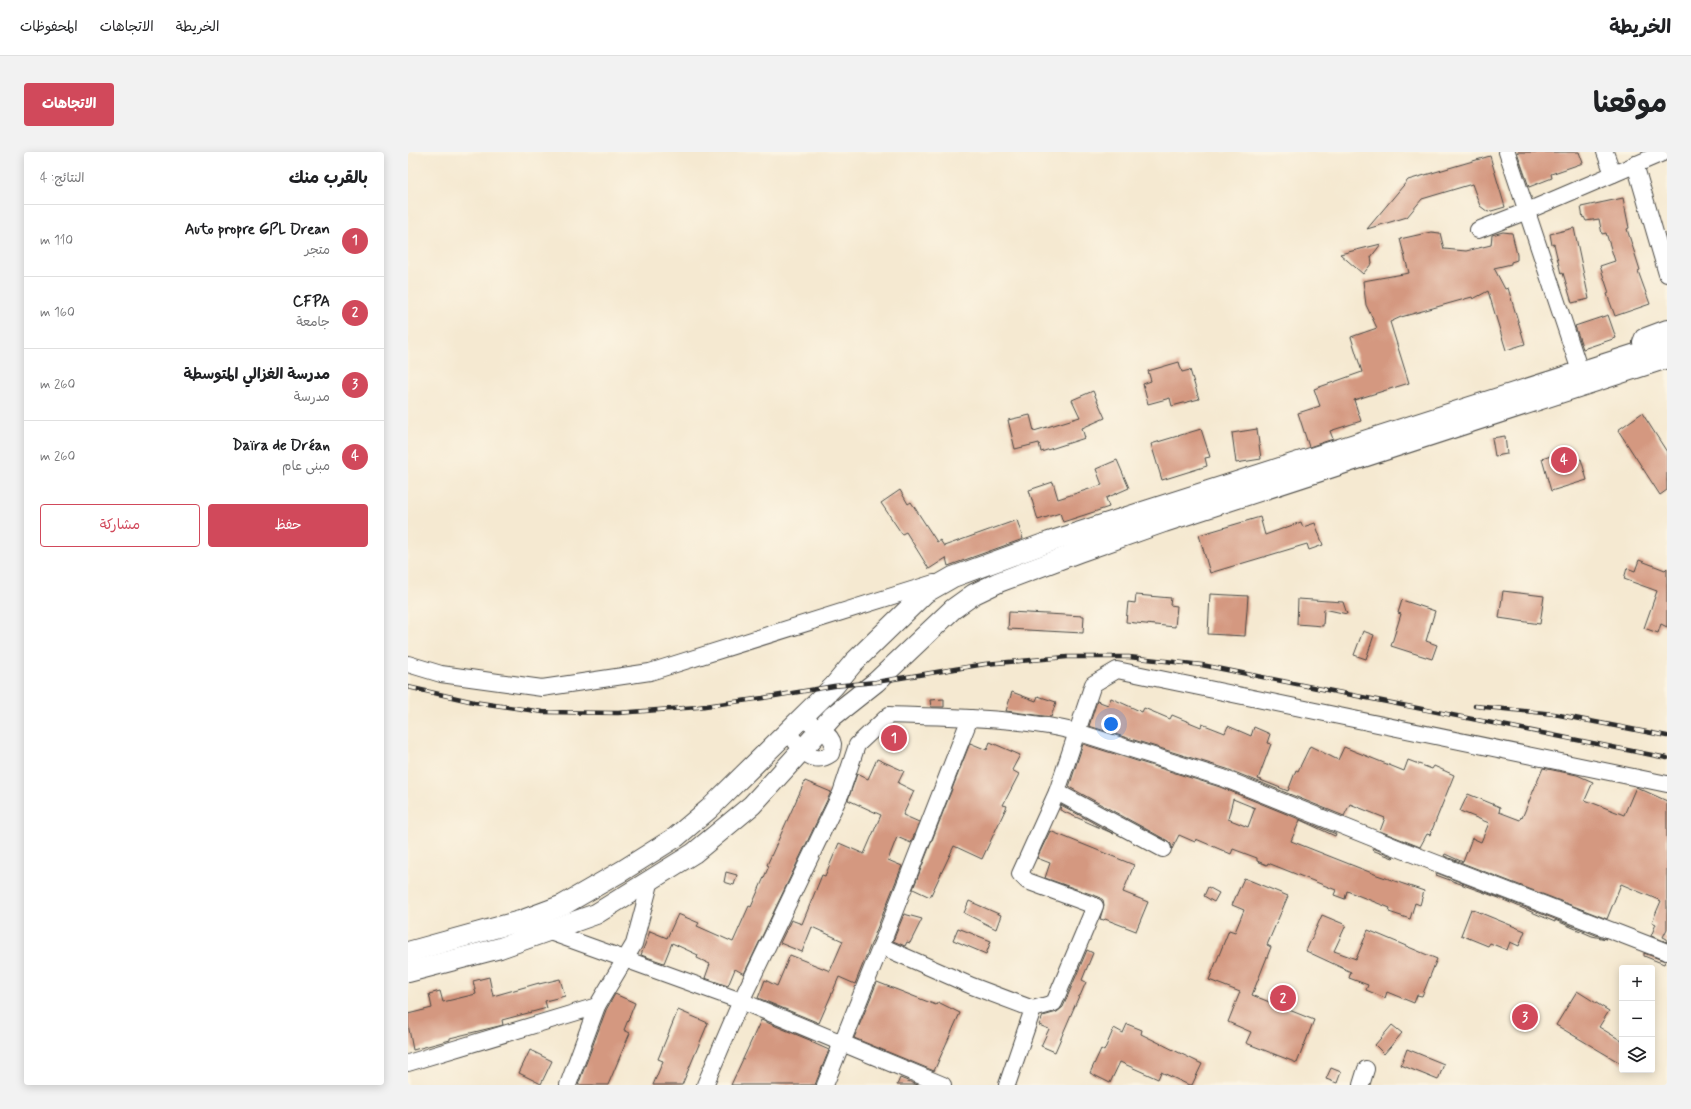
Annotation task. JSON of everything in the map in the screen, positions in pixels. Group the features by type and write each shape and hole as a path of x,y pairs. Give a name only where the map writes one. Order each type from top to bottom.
{"main road":[{"path":"408,952 520,921 563,905 622,871 676,837 709,809 834,686 854,662 925,593 953,577 1049,542 1667,344"},
{"path":"408,972 500,948 596,914 694,853 752,805 833,716 876,682 954,609 974,594 999,582 1164,522 1667,358"}],"street":[{"path":"1507,152 1580,371"},
{"path":"1605,152 1613,174"},
{"path":"1478,230 1527,211 1665,152"},
{"path":"1635,164 1667,274"},
{"path":"1644,352 1641,342 1643,337 1667,328"},
{"path":"408,664 441,674 542,688 650,672 953,577"},
{"path":"881,946 972,986 1033,1009 1054,1003 1095,906 1027,881 1020,874 1057,792 1093,684 1117,670 1667,784"},
{"path":"705,1085 741,1001 841,793 856,745 890,715 1002,720 1046,725 1077,732 1223,778 1405,851 1667,952"},
{"path":"825,1085 970,718"},
{"path":"794,725 821,729 833,744 831,754 824,759 812,758 802,750 794,725"},
{"path":"831,754 852,760"},
{"path":"1057,792 1163,849"},
{"path":"568,1085 597,1006 634,944 651,880"},
{"path":"547,931 741,1001 941,1085"},
{"path":"408,1063 597,1006"},
{"path":"1007,1085 1033,1009"},
{"path":"1361,1085 1366,1069"}],"building":[{"path":"1517,152 1579,152 1583,163 1551,174 1552,178 1529,187"},
{"path":"1490,156 1505,207 1488,212 1480,206 1472,184 1422,199 1407,217 1367,229 1408,180"},
{"path":"1623,198 1629,228 1627,229 1640,270 1638,271 1650,304 1615,316 1607,294 1609,293 1600,266 1615,261 1606,233 1602,234 1599,219 1586,221 1584,217 1583,218 1581,207"},
{"path":"1574,228 1589,299 1572,303 1563,273 1561,274 1554,244 1552,245 1550,234"},
{"path":"1431,232 1440,233 1444,249 1466,251 1491,245 1492,235 1503,232 1512,233 1517,260 1511,262 1511,264 1494,268 1505,289 1508,288 1525,344 1506,350 1488,291 1473,299 1472,297 1401,317 1390,322 1409,383 1354,400 1361,421 1330,431 1333,439 1309,447 1298,413 1320,406 1314,389 1362,372 1351,337 1377,328 1366,305 1363,281 1409,273 1400,239"},
{"path":"1381,244 1371,257 1372,263 1363,274 1340,254"},
{"path":"1608,315 1616,338 1583,349 1575,326"},
{"path":"1179,362 1182,372 1190,370 1199,399 1172,406 1170,398 1148,404 1143,384 1151,381 1148,371"},
{"path":"1093,391 1105,418 1082,428 1085,438 1041,452 1039,443 1015,449 1008,420 1030,415 1034,431 1080,417 1072,400"},
{"path":"1642,413 1667,452 1667,490 1660,495 1618,430"},
{"path":"1201,429 1210,457 1205,458 1207,466 1162,480 1151,444"},
{"path":"1257,429 1261,459 1236,463 1232,433"},
{"path":"1505,436 1507,454 1495,456 1492,438"},
{"path":"1565,451 1569,463 1581,459 1587,480 1551,491 1542,459"},
{"path":"1117,460 1129,488 1106,498 1109,507 1063,522 1060,513 1038,520 1029,490 1053,482 1058,499 1102,485 1096,469"},
{"path":"900,490 908,504 911,502 937,542 940,540 944,546 1017,520 1023,539 948,566 946,558 929,569 906,532 902,534 881,503"},
{"path":"1260,517 1265,535 1301,522 1303,527 1315,523 1323,545 1309,550 1307,544 1210,573 1199,535"},
{"path":"1639,560 1665,570 1667,568 1667,627 1661,624 1658,633 1644,628 1657,591 1624,579 1627,568 1635,571"},
{"path":"1503,591 1544,596 1540,624 1499,618"},
{"path":"1210,594 1248,596 1245,636 1208,634"},
{"path":"1136,595 1171,598 1170,605 1177,606 1175,627 1126,622 1128,602 1135,603"},
{"path":"1298,599 1343,602 1347,614 1324,609 1323,626 1297,624"},
{"path":"1402,600 1435,611 1426,641 1437,645 1432,659 1391,646 1401,614 1398,613"},
{"path":"1009,612 1084,616 1083,633 1008,629"},
{"path":"1363,631 1374,635 1366,659 1354,655"},
{"path":"1012,692 1036,701 1038,696 1056,702 1051,717 1006,711"},
{"path":"1111,698 1142,712 1144,708 1170,719 1172,715 1201,727 1202,724 1225,733 1228,726 1251,736 1254,727 1270,734 1267,743 1271,744 1258,779 1288,791 1296,770 1298,771 1310,746 1338,760 1344,747 1404,771 1408,760 1432,769 1434,766 1454,775 1430,835 1427,834 1420,847 1380,831 1385,818 1350,804 1344,816 1227,769 1089,726 1097,701 1108,705"},
{"path":"944,699 944,707 931,707 930,700"},
{"path":"990,742 1020,755 1012,770 1019,774 1003,805 1007,806 982,859 954,846 930,897 913,889 970,743 987,750"},
{"path":"1083,744 1220,787 1336,834 1335,836 1300,820 1291,841 1377,875 1424,891 1420,905 1415,903 1410,919 1389,912 1390,908 1347,891 1345,899 1334,895 1336,890 1268,863 1267,865 1257,861 1257,858 1233,849 1231,854 1196,839 1195,842 1179,835 1172,849 1171,844 1168,841 1069,787","holes":["1233,799 1255,808 1248,827 1228,819"]},
{"path":"877,759 904,771 898,783 914,791 903,815 919,822 911,843 897,837 888,860 902,866 855,984 839,977 819,1023 758,998 765,980 777,986 790,955 830,971 843,941 812,927 802,952 780,943 791,920 802,924 822,875 825,876 839,843 864,854 881,815 848,800 857,774 868,779"},
{"path":"1543,768 1577,775 1593,782 1585,800 1624,815 1636,787 1667,801 1667,929 1663,937 1667,939 1667,942 1651,936 1656,924 1652,922 1661,901 1621,884 1607,919 1444,856 1445,854 1463,862 1472,838 1481,842 1489,823 1460,811 1468,794 1500,807 1499,812 1520,820"},
{"path":"805,781 831,792 744,974 735,969 728,986 705,978 710,964 697,958 698,955 672,943 664,963 641,955 650,931 667,938 678,914 699,923 697,926 733,942 749,906 751,907 769,866 767,865"},
{"path":"1061,805 1114,834 1060,810"},
{"path":"1050,831 1134,865 1123,892 1148,902 1136,931 1105,919 1100,919 1104,905 1103,900 1099,897 1045,878 1050,863 1037,858"},
{"path":"1373,848 1394,857 1393,858 1372,850"},
{"path":"726,872 737,875 734,885 724,882"},
{"path":"1437,873 1606,939 1592,936 1555,920 1555,922 1499,898 1436,875"},
{"path":"1244,878 1288,896 1267,945 1271,947 1252,995 1314,1020 1297,1063 1246,1043 1251,1032 1228,1022 1240,992 1209,980 1229,930 1235,932 1244,910 1232,905"},
{"path":"1208,887 1219,893 1214,902 1204,896"},
{"path":"969,901 1001,915 996,929 964,913"},
{"path":"1471,909 1525,931 1519,946 1510,942 1507,950 1490,943 1488,946 1461,935"},
{"path":"904,914 922,919 910,943 907,942 905,946 893,941"},
{"path":"1322,915 1346,925 1334,951 1356,959 1368,930 1437,959 1422,996 1417,995 1414,1003 1387,992 1385,998 1366,990 1368,985 1349,978 1351,972 1306,951"},
{"path":"958,928 991,941 986,954 953,940"},
{"path":"1087,950 1093,953 1082,980 1086,982 1055,1052 1041,1046 1049,1029 1039,1025 1043,1016 1057,1012 1063,1007"},
{"path":"1644,953 1665,961 1664,964 1644,956"},
{"path":"489,977 493,996 539,983 560,979 565,996 545,1001 547,1008 502,1020 503,1025 450,1038 450,1040 413,1050 408,1024 408,1014 432,1008 429,994 440,991 443,1002 476,994 473,981"},
{"path":"877,982 936,1005 938,1002 960,1013 934,1071 854,1038"},
{"path":"1577,991 1609,1011 1599,1027 1619,1039 1619,1062 1556,1025"},
{"path":"615,994 635,1003 624,1030 630,1033 608,1085 578,1085 606,1010"},
{"path":"678,1010 708,1023 682,1085 653,1085 663,1061 658,1059"},
{"path":"761,1020 812,1041 811,1042 829,1050 815,1085 731,1085"},
{"path":"1127,1024 1142,1030 1141,1034 1202,1064 1192,1085 1161,1072 1158,1079 1120,1062 1110,1083 1090,1073 1101,1049 1104,1051 1114,1028 1123,1033"},
{"path":"1392,1025 1402,1033 1384,1054 1375,1045"},
{"path":"1407,1049 1444,1064 1438,1080 1401,1065"},
{"path":"530,1050 552,1061 541,1084 519,1073"},
{"path":"1331,1068 1341,1072 1337,1083 1326,1079"},
{"path":"900,1078 918,1085 897,1085"}],"railway":[{"path":"408,687 474,702 543,712 618,713 698,707 834,686 876,682 985,664 1067,657 1129,657 1202,665 1667,758"},
{"path":"1475,706 1554,714 1667,736"}],"place":[{"name":"Daïra de Dréan","path":"1564,460"},
{"name":"Auto propre GPL Drean","path":"894,738"},
{"name":"CFPA","path":"1283,998"},
{"name":"مدرسة الغزالي المتوسطة","path":"1525,1017"}]}
